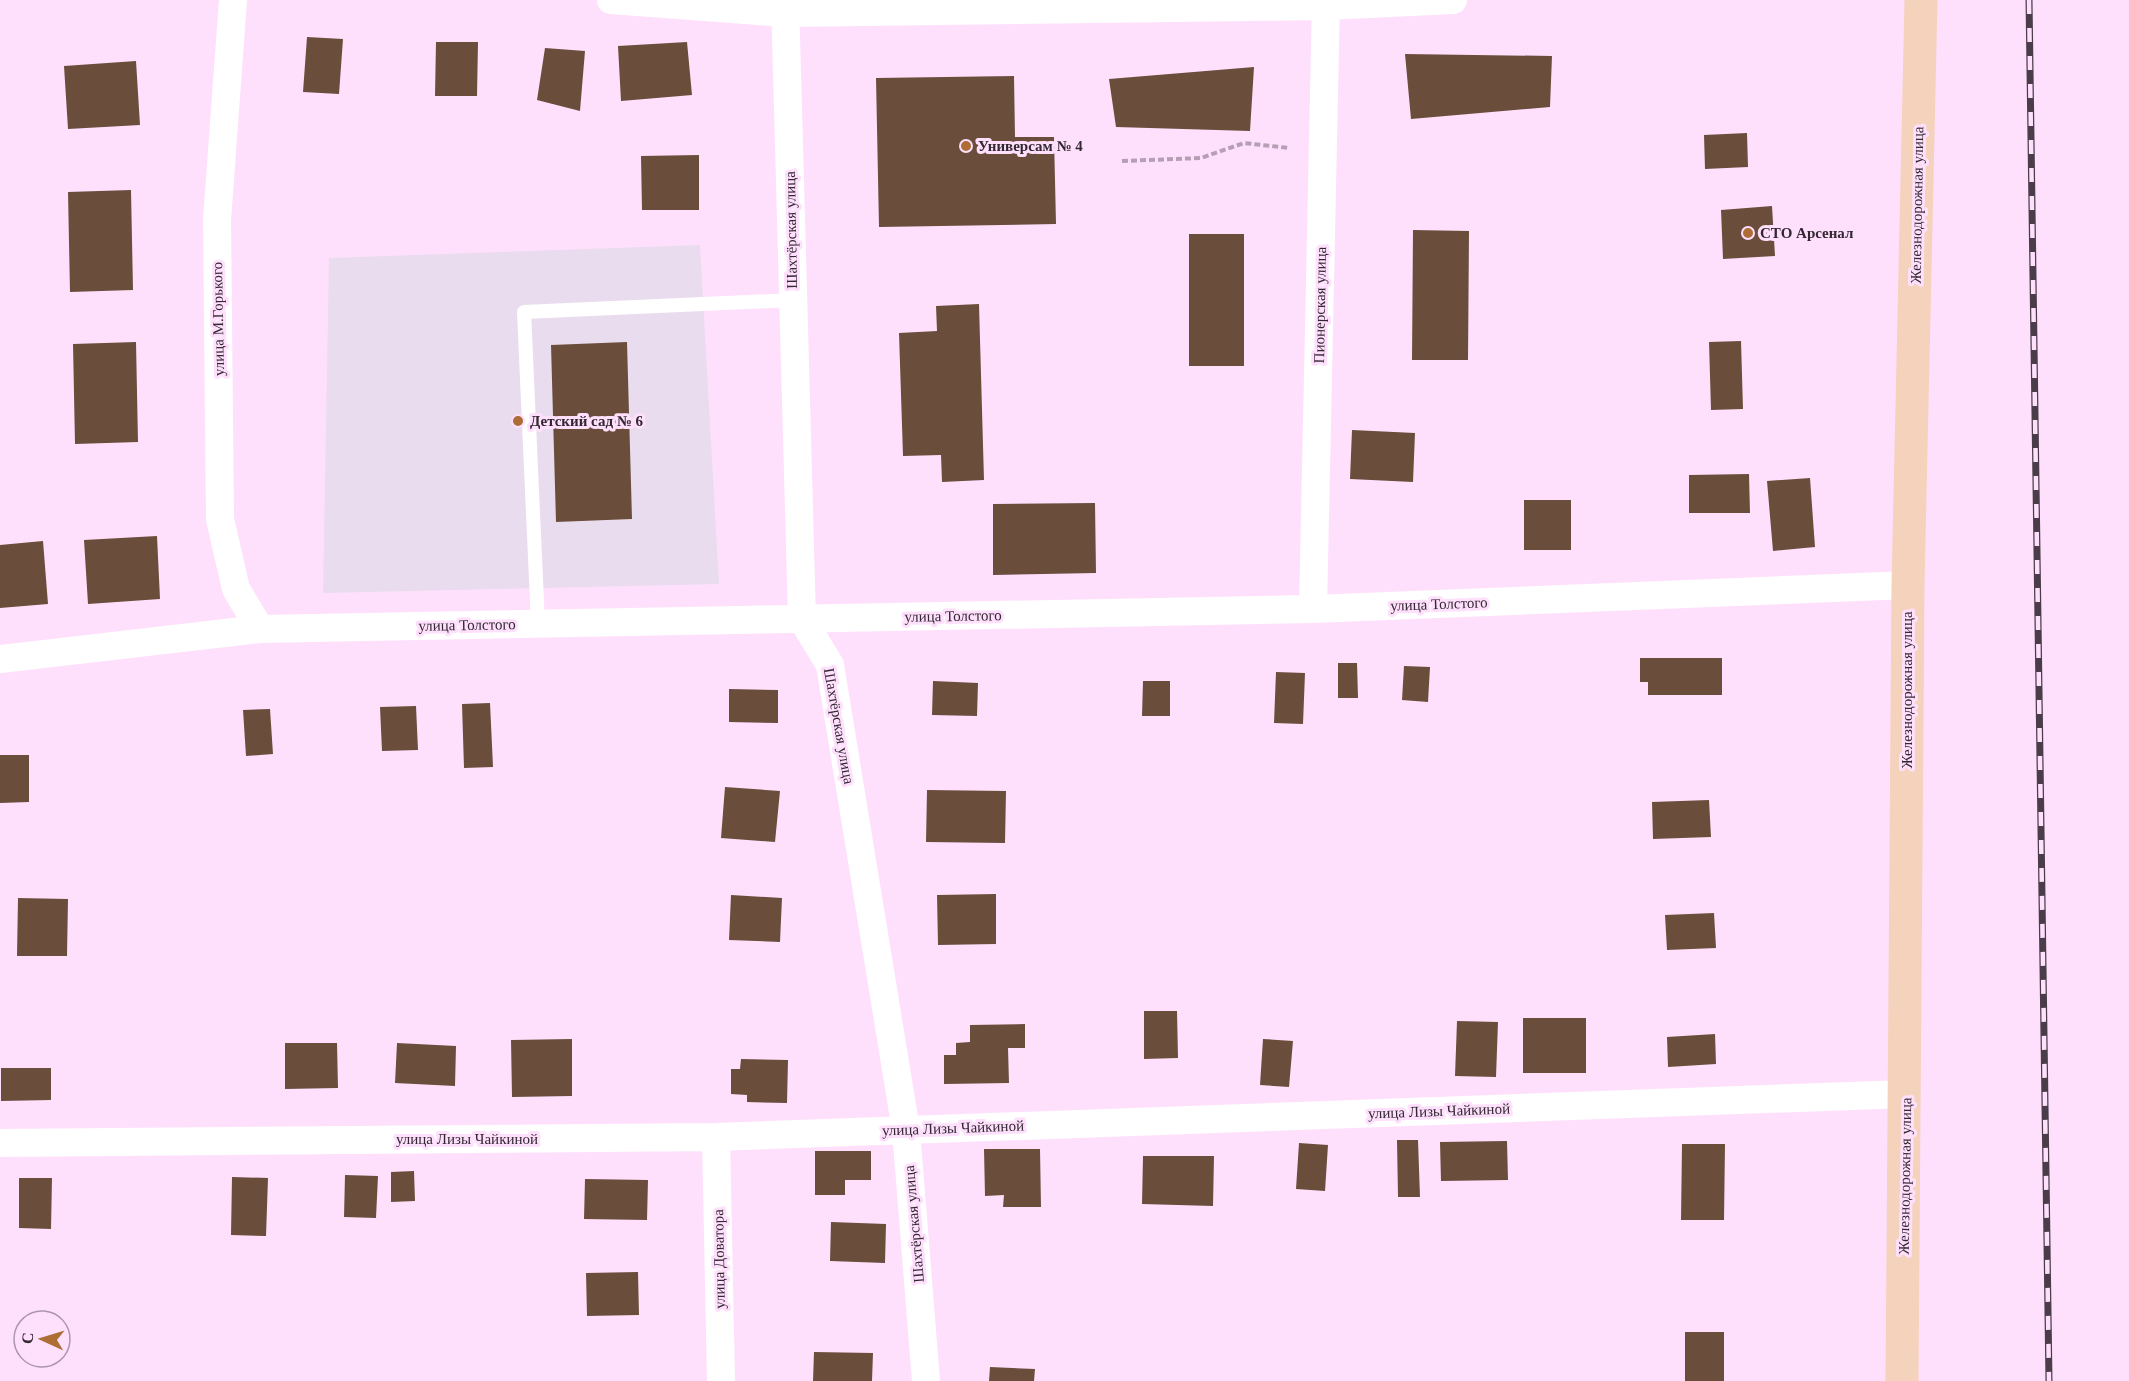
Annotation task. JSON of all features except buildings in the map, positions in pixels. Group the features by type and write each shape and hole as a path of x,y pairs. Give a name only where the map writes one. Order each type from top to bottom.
{"street":[{"name":"улица М.Горького","path":"233,0 218,220 220,519 236,589 260,629"},
{"path":"610,0 786,7 1453,0"},
{"name":"Железнодорожная улица","path":"1902,1381 1908,585 1921,0"},
{"name":"Пионерская улица","path":"1313,609 1326,3"},
{"name":"Шахтёрская улица","path":"786,7 802,619 830,665 906,1130 926,1381"},
{"name":"улица Толстого","path":"0,659 260,629 1313,609 1908,585"},
{"name":"улица Лизы Чайкиной","path":"0,1143 716,1137 1905,1094"},
{"name":"улица Доватора","path":"716,1137 721,1381"}],"lane":[{"path":"538,624 524,312 793,300"}],"path":[{"path":"1122,161 1201,158 1244,143 1324,152"}],"shaded area":[{"name":"Детский сад № 6","path":"700,245 719,584 323,593 329,258"}],"railway":[{"path":"2029,0 2049,1381"}],"place":[{"name":"Универсам № 4","path":"966,146"},
{"name":"СТО Арсенал","path":"1748,233"},
{"name":"Детский сад № 6","path":"518,421"}]}
